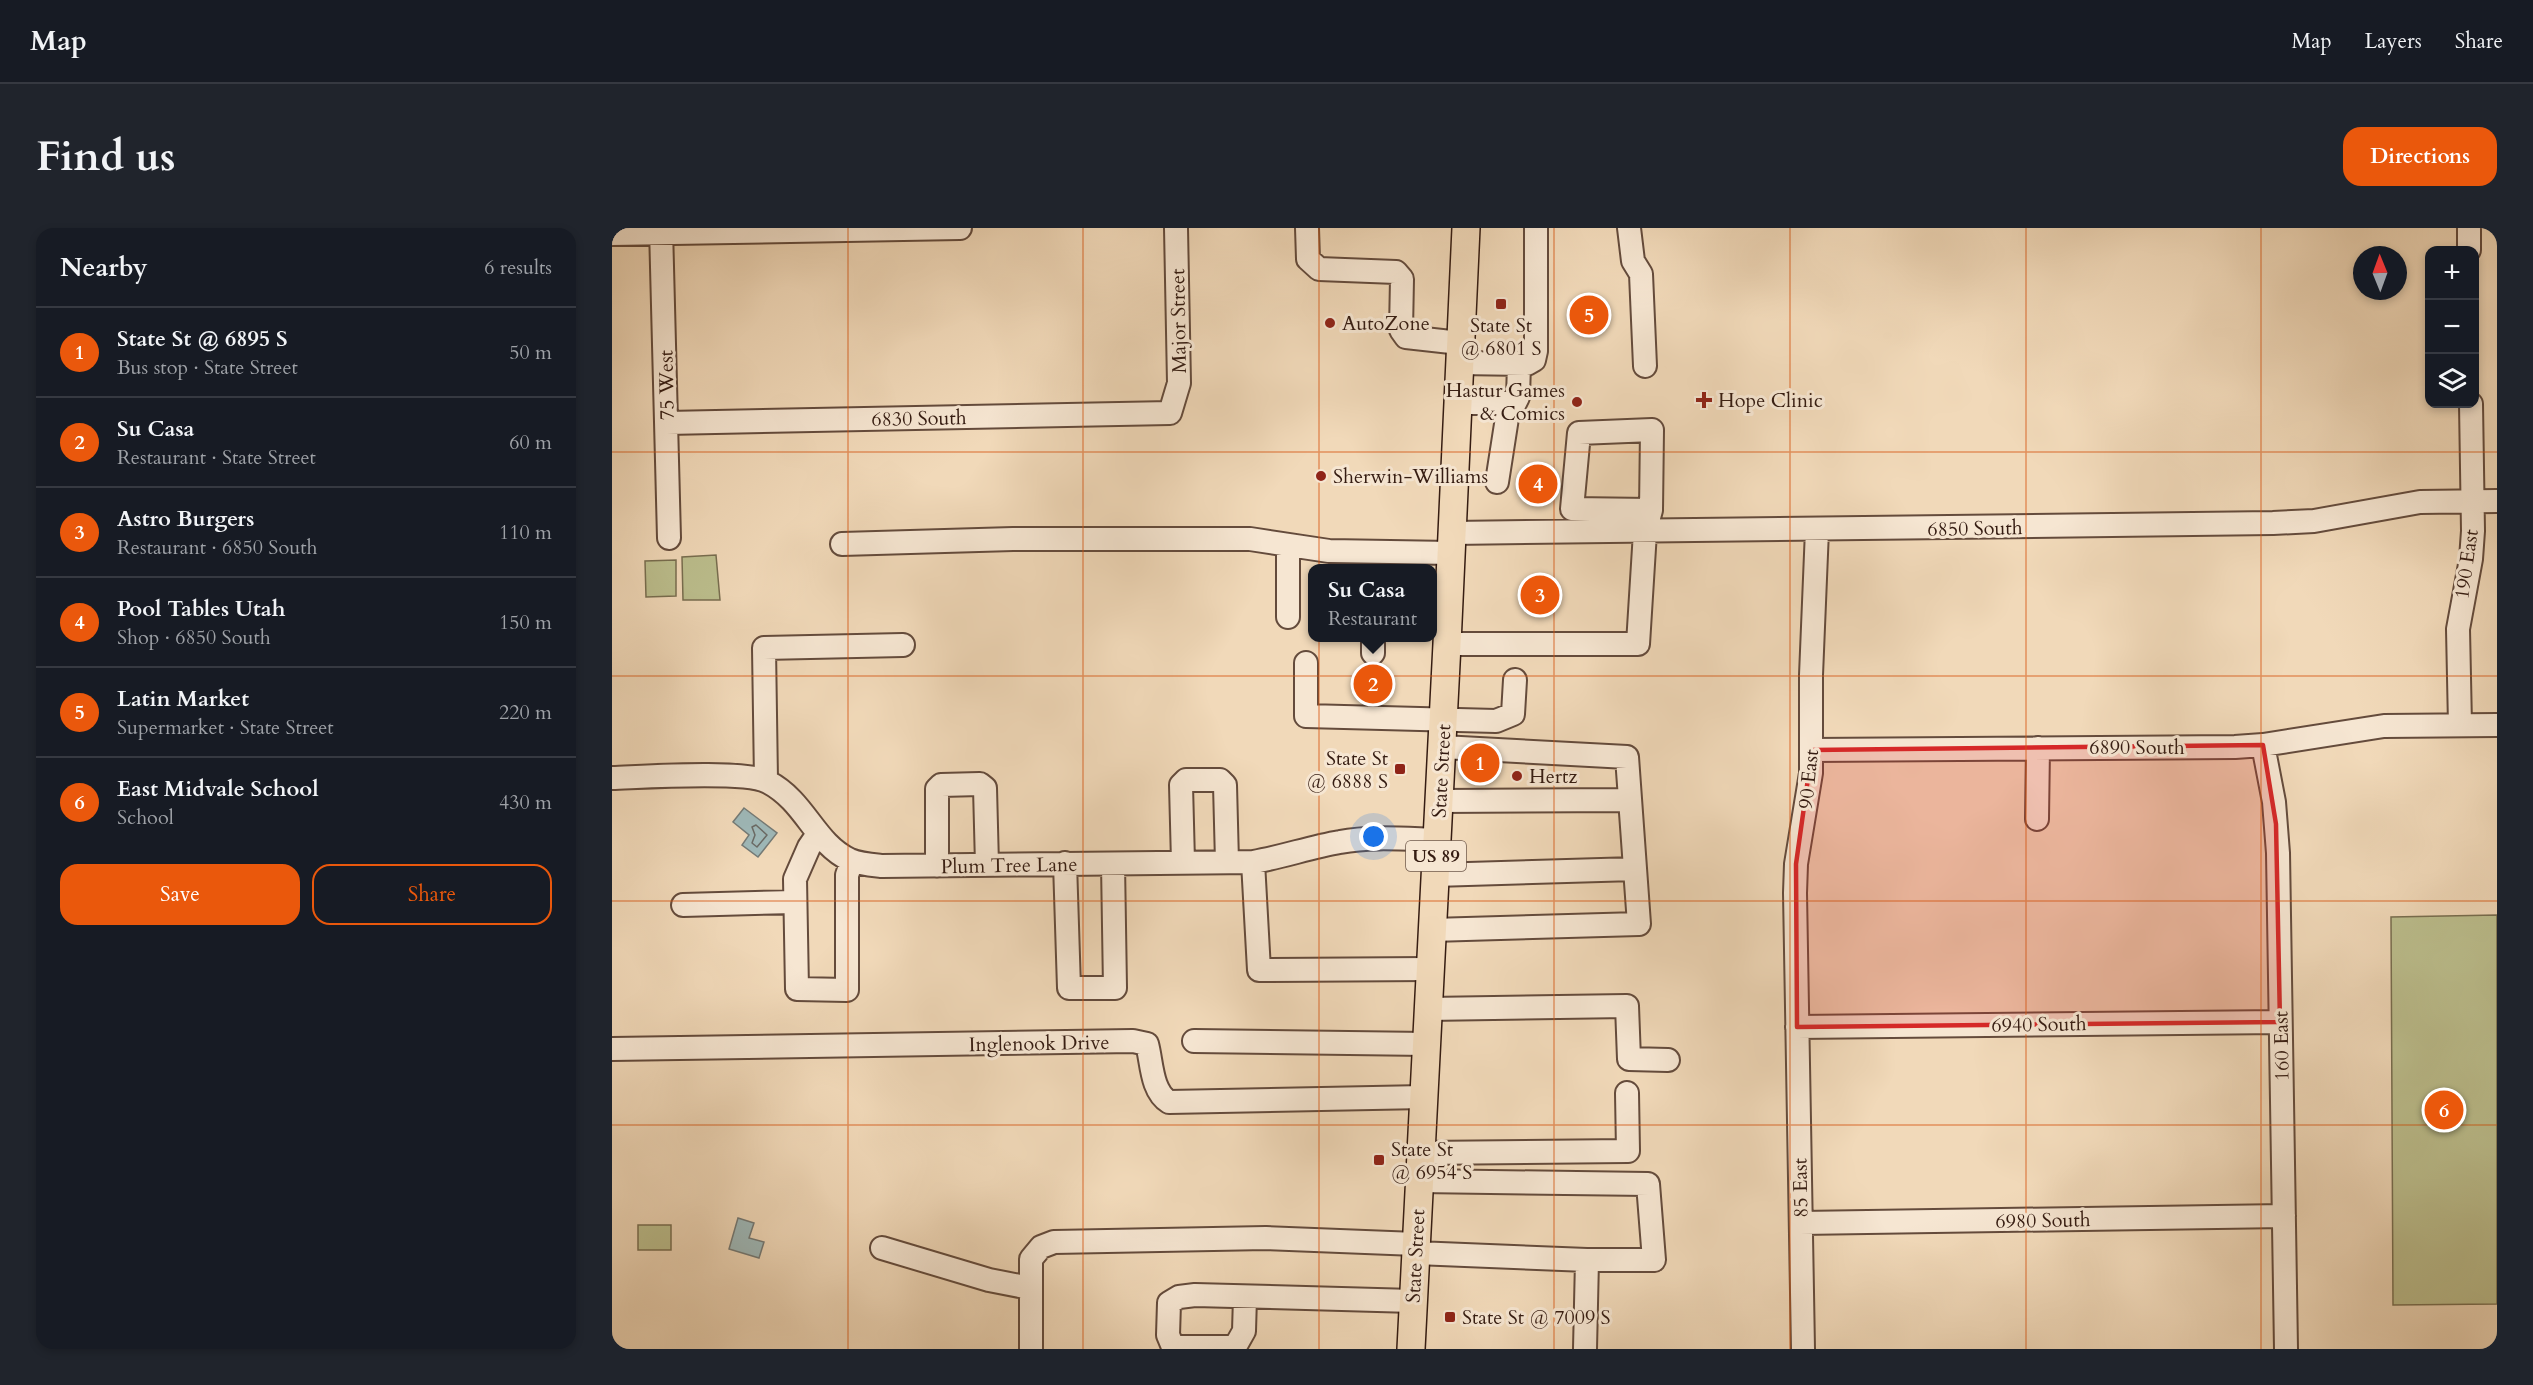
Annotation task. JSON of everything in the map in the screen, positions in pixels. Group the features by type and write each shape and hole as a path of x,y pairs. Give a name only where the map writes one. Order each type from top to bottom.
{"main road":[{"name":"State Street","path":"1411,1349 1443,734 1443,628 1451,543 1466,228"}],"street":[{"path":"612,234 661,230 960,228"},
{"name":"Major Street","path":"1170,414 1179,383 1176,228"},
{"path":"1307,228 1308,259 1319,269 1396,272 1402,279 1401,330 1406,337 1459,353 1520,364 1527,364 1534,360 1536,351 1536,228"},
{"path":"1629,228 1633,261 1641,274 1645,366"},
{"path":"2469,228 2469,246"},
{"name":"75 West","path":"661,230 669,538"},
{"path":"1457,403 1509,405 1515,403 1518,398 1520,364"},
{"path":"1497,482 1509,405"},
{"name":"190 East","path":"2460,725 2458,629 2471,559 2471,408"},
{"name":"6830 South","path":"667,423 1170,414"},
{"path":"1443,628 1638,644 1648,521 1652,430 1579,433 1572,509 1648,521"},
{"name":"6850 South","path":"842,544 1013,539 1250,539 1329,551 1451,543 1648,521 1817,530 2273,523 2314,521 2420,502 2497,501"},
{"name":"90 East","path":"1797,1027 1796,864 1809,794 1812,750 1811,675 1817,530"},
{"path":"1288,545 1288,617"},
{"path":"766,780 764,648 903,645"},
{"path":"1306,663 1306,716 1627,757 1639,924 1432,930"},
{"path":"1443,734 1496,721 1513,714 1515,680"},
{"name":"6890 South","path":"1812,750 2263,745 2384,726 2497,725"},
{"name":"160 East","path":"2263,745 2276,824 2286,1349"},
{"path":"2037,819 2038,748"},
{"name":"Plum Tree Lane","path":"612,778 736,776 766,780 785,792 801,807 818,834 833,849 852,861 882,866 1253,862 1357,839 1437,840"},
{"path":"1183,862 1181,785 1186,780 1220,780 1225,785 1227,862"},
{"path":"937,866 937,789 941,785 980,784 985,788 987,865"},
{"path":"1439,801 1630,800"},
{"path":"818,834 795,879 797,989 847,990 847,875 852,861"},
{"path":"1253,862 1259,970 1431,969"},
{"path":"1065,863 1070,988 1115,988 1113,864"},
{"path":"1435,875 1635,869"},
{"path":"682,905 794,902"},
{"path":"1428,1009 1627,1006 1629,1059 1668,1060"},
{"name":"6940 South","path":"1797,1027 2280,1022"},
{"name":"85 East","path":"1797,1027 1803,1349"},
{"name":"Inglenook Drive","path":"612,1049 1132,1041 1147,1044 1154,1078 1164,1098 1169,1101 1424,1097"},
{"path":"1194,1041 1427,1044"},
{"path":"1421,1154 1628,1151 1627,1093"},
{"path":"1031,1349 1031,1259 1041,1246 1054,1242 1266,1238 1587,1260 1654,1260 1648,1184 1419,1180"},
{"name":"6980 South","path":"1801,1223 2284,1216"},
{"path":"882,1248 989,1280 1030,1288"},
{"path":"1585,1349 1587,1260"},
{"path":"1245,1296 1244,1331 1236,1347 1173,1348 1168,1335 1169,1303 1179,1297 1195,1295 1245,1296 1413,1301"}],"highlighted area":[{"path":"2263,745 2276,824 2280,1022 1797,1027 1796,864 1812,750"}],"green space":[{"path":"716,555 720,600 683,600 682,557"},
{"path":"676,560 676,596 646,597 645,561"},
{"path":"2497,915 2497,1304 2393,1305 2391,917"},
{"path":"638,1225 671,1225 671,1250 638,1250"}],"water":[{"path":"744,808 777,833 758,857 742,845 749,835 733,822"},
{"path":"738,1218 754,1223 749,1238 764,1242 759,1258 729,1249"}],"place":[{"name":"State St @ 6801 S","path":"1501,304"},
{"name":"Latin Market","path":"1589,315"},
{"name":"AutoZone","path":"1330,323"},
{"name":"Hope Clinic","path":"1704,400"},
{"name":"Hastur Games & Comics","path":"1577,402"},
{"name":"Sherwin-Williams","path":"1321,476"},
{"name":"Pool Tables Utah","path":"1538,484"},
{"name":"Astro Burgers","path":"1540,595"},
{"name":"Su Casa","path":"1373,684"},
{"name":"State St @ 6895 S","path":"1480,763"},
{"name":"State St @ 6888 S","path":"1400,769"},
{"name":"Hertz","path":"1517,776"},
{"name":"East Midvale School","path":"2444,1110"},
{"name":"State St @ 6954 S","path":"1379,1160"},
{"name":"State St @ 7009 S","path":"1450,1317"}]}
